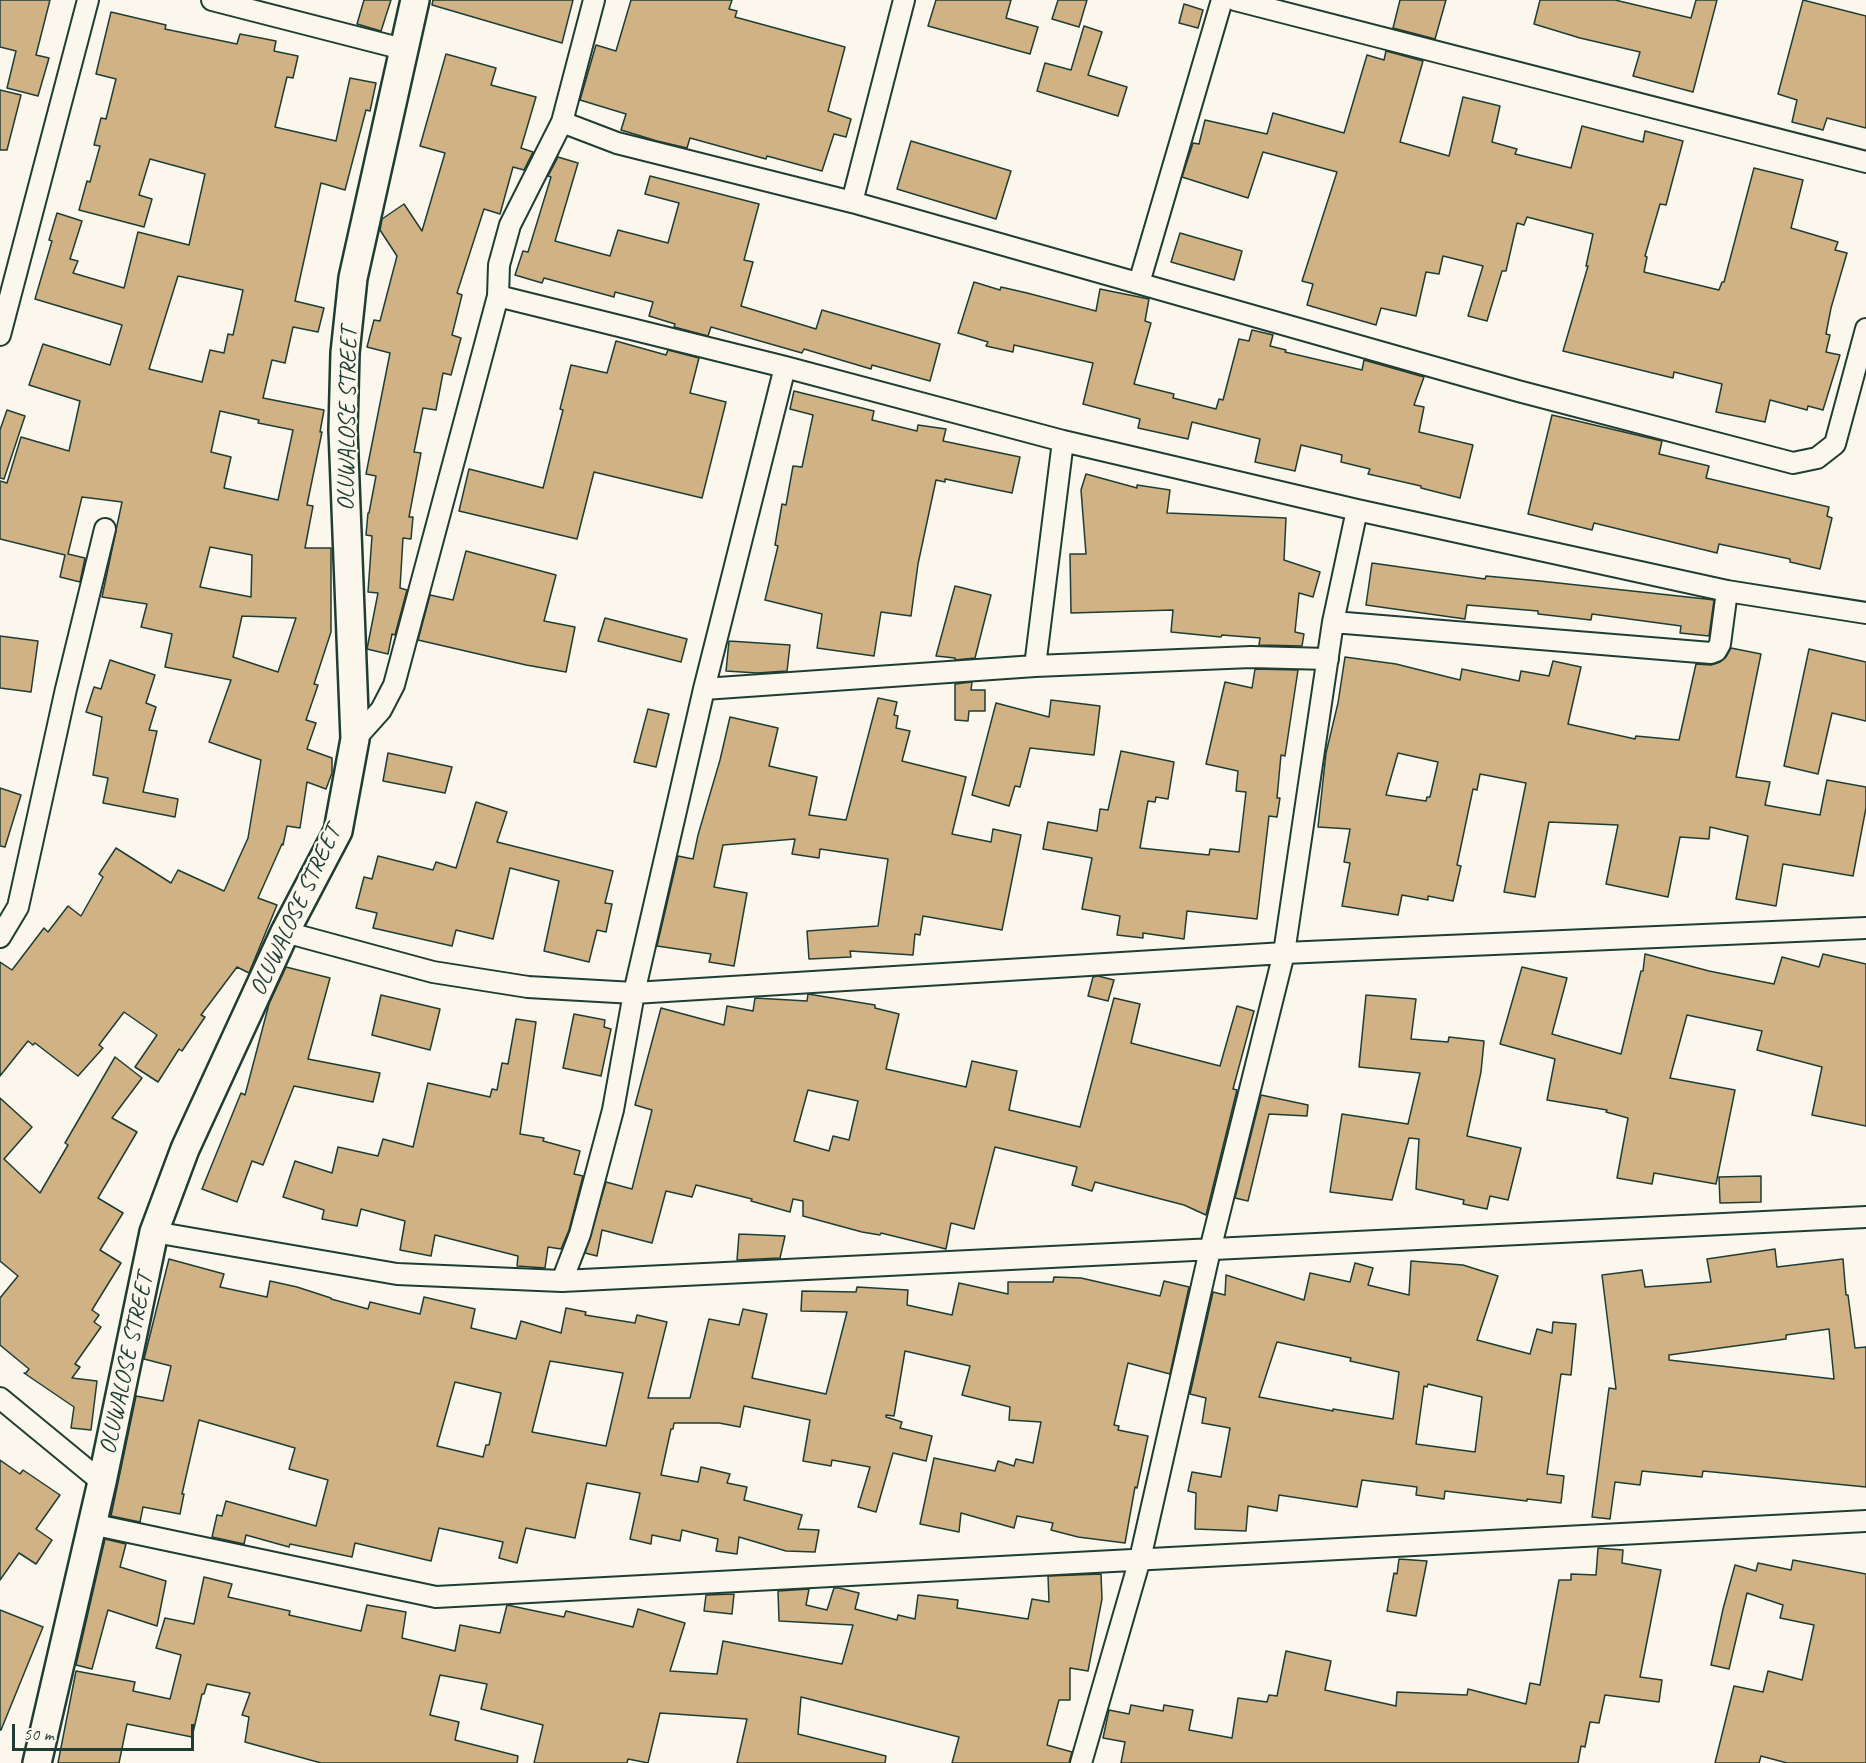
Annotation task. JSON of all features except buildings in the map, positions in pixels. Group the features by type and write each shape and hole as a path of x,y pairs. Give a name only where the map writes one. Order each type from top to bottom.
{"street":[{"path":"0,335 88,0"},
{"path":"212,0 403,49"},
{"name":"OLUWALOSE STREET","path":"37,1763 102,1482 154,1232 185,1149 285,932 338,831 356,739 343,430 345,353 353,278 415,0"},
{"path":"356,739 381,710 394,685 498,296 499,265 510,225 562,122 594,0"},
{"path":"852,202 904,0"},
{"path":"1139,283 1222,0"},
{"path":"1235,0 1866,162"},
{"path":"562,122 617,143 852,202 1518,392 1793,463 1817,458 1835,444 1866,329"},
{"path":"498,296 785,367 1063,441 1357,510 1727,591 1866,613"},
{"path":"562,1281 580,1234 614,1110 634,993 704,689 785,367"},
{"path":"1035,666 1063,441"},
{"path":"1081,1763 1140,1559 1210,1250 1284,953 1333,622 1357,510"},
{"path":"0,937 18,907 66,689 105,529"},
{"path":"1333,622 1711,653 1719,648 1727,591"},
{"path":"704,689 1035,666 1251,657 1328,659"},
{"path":"285,932 433,972 528,987 634,993 1284,953 1866,928"},
{"path":"154,1232 397,1274 562,1281 1866,1217"},
{"path":"0,1398 102,1482"},
{"path":"91,1524 436,1597 1866,1521"}]}
